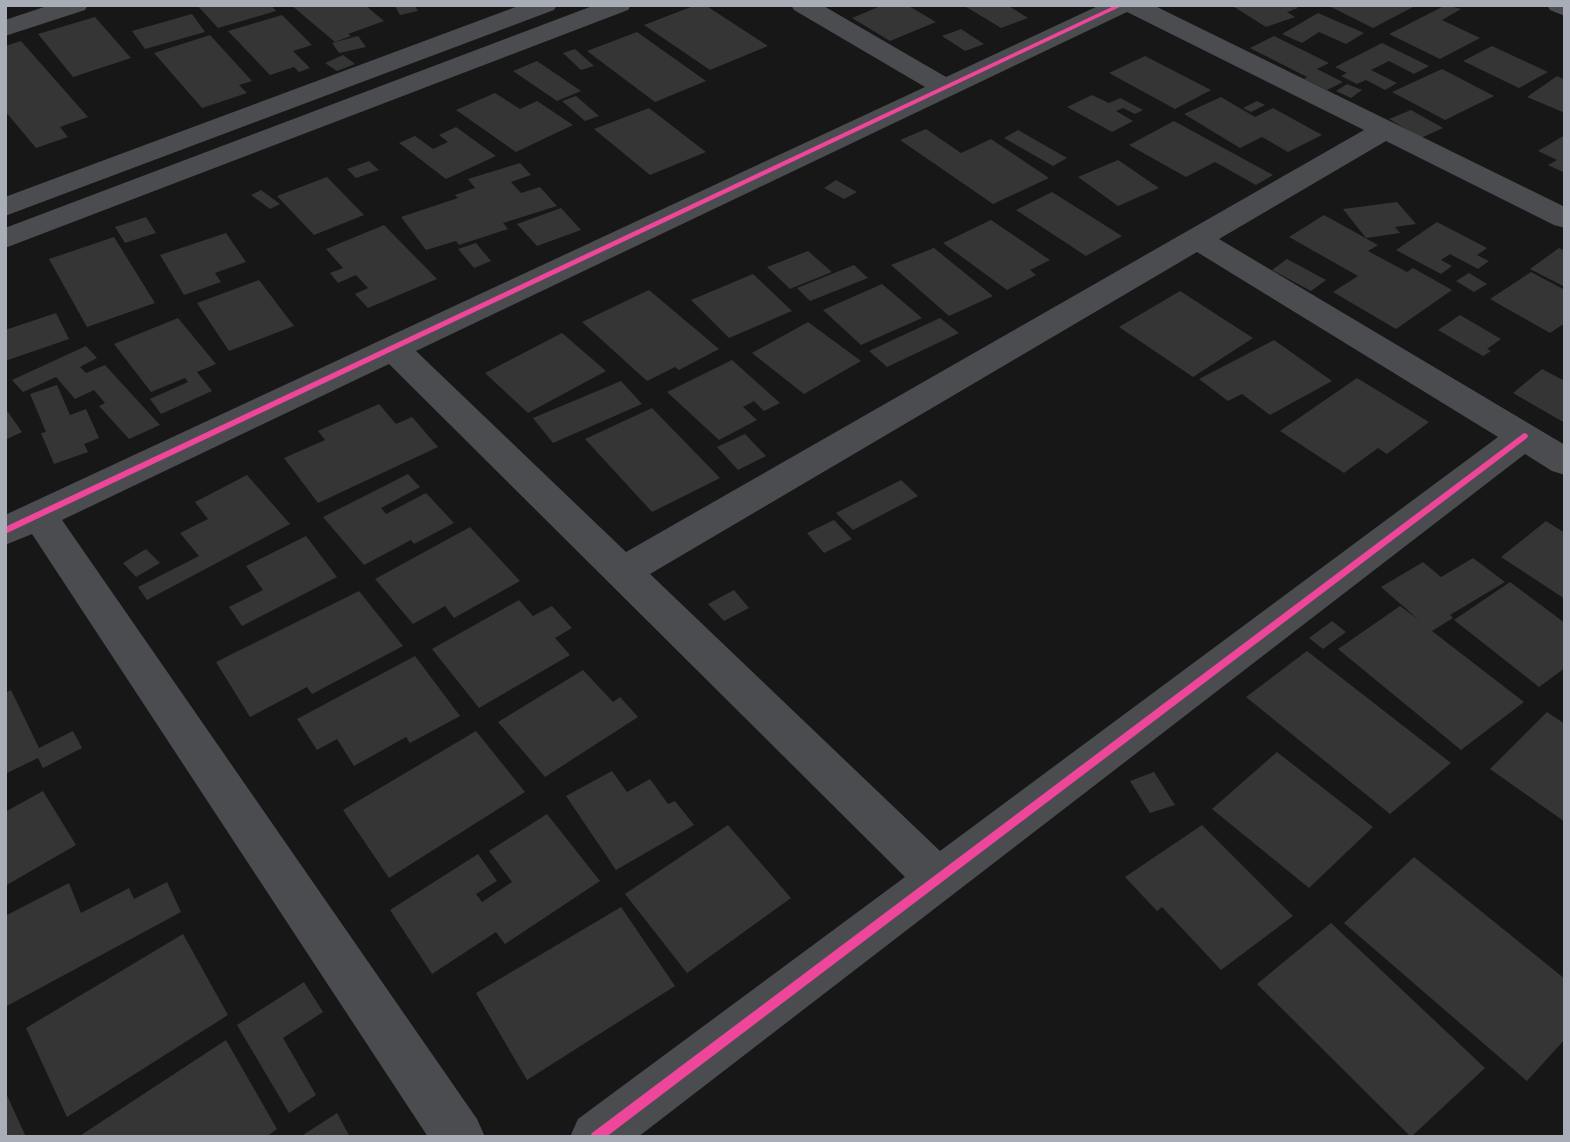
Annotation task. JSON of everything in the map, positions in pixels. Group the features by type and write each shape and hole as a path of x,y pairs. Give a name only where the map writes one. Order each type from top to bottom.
{"street":[{"path":"5,28 76,5"},
{"path":"5,207 545,5"},
{"path":"5,239 620,5"},
{"path":"803,5 946,88"},
{"path":"458,1137 22,523 1121,5"},
{"path":"1133,5 1565,219"},
{"path":"1559,5 1565,8"},
{"path":"624,572 1385,130"},
{"path":"1197,240 1565,462"},
{"path":"393,348 938,879"},
{"path":"596,1137 1524,436"}],"building":[{"path":"197,5 271,5 276,11 218,28"},
{"path":"291,5 365,5 384,21 348,34 351,36 335,42"},
{"path":"414,5 418,11 400,15 395,6"},
{"path":"696,5 705,5 768,46 710,70 644,25"},
{"path":"883,5 907,5 936,22 890,41 852,18"},
{"path":"963,5 1007,5 1028,18 1001,28"},
{"path":"1231,5 1294,5 1298,8 1287,12 1295,17 1266,27"},
{"path":"1417,5 1373,28 1329,6"},
{"path":"1446,5 1461,9 1442,20 1480,38 1440,59 1389,34"},
{"path":"1318,13 1364,33 1346,44 1319,32 1302,43 1282,34"},
{"path":"192,14 205,32 145,49 132,31"},
{"path":"282,15 312,45 293,51 310,68 299,72 294,67 270,75 228,31"},
{"path":"95,17 131,58 73,77 38,34"},
{"path":"961,29 984,44 965,51 942,36"},
{"path":"637,32 706,81 655,102 587,51"},
{"path":"210,35 252,81 239,85 247,93 202,108 154,53"},
{"path":"358,36 366,47 339,53 332,43"},
{"path":"1274,36 1329,63 1317,69 1343,82 1327,90 1250,48"},
{"path":"21,41 88,117 60,127 68,137 36,148 5,111 5,46"},
{"path":"1382,43 1429,66 1414,74 1389,61 1371,70 1397,83 1385,90 1366,80 1357,84 1341,76 1347,73 1335,67"},
{"path":"1492,46 1548,72 1519,88 1463,61"},
{"path":"575,49 594,66 581,70 563,53"},
{"path":"343,55 355,64 337,71 325,63"},
{"path":"1145,56 1211,90 1175,109 1109,73"},
{"path":"537,61 581,91 557,101 513,71"},
{"path":"1442,69 1494,96 1445,120 1392,92"},
{"path":"1557,76 1565,80 1565,113 1527,97"},
{"path":"1347,84 1362,90 1351,98 1336,91"},
{"path":"495,93 520,109 537,101 573,125 516,152 456,110"},
{"path":"1092,95 1109,103 1120,98 1143,110 1135,114 1123,108 1116,111 1133,121 1112,132 1067,107"},
{"path":"576,96 599,116 585,121 562,101"},
{"path":"1221,97 1255,117 1273,108 1322,135 1288,152 1262,137 1240,148 1184,114"},
{"path":"1257,101 1265,105 1251,112 1243,108"},
{"path":"649,108 706,152 650,175 594,129"},
{"path":"1411,110 1443,128 1421,138 1389,119"},
{"path":"1174,121 1273,175 1256,185 1215,162 1186,177 1129,145"},
{"path":"456,127 496,156 446,179 399,143 415,136 433,149 448,142 439,135"},
{"path":"926,129 961,153 991,139 1049,178 993,204 900,140"},
{"path":"1018,130 1067,158 1053,166 1004,138"},
{"path":"1565,135 1565,173 1548,165 1557,160 1538,151"},
{"path":"1118,160 1159,188 1118,206 1078,177"},
{"path":"369,161 379,170 356,178 347,169"},
{"path":"520,163 531,175 511,182 521,193 540,187 557,206 503,223 508,229 459,245 456,241 426,250 401,217 458,198 455,195 475,188 468,179"},
{"path":"327,177 364,215 314,235 277,196"},
{"path":"836,180 857,192 844,199 824,188"},
{"path":"261,190 280,204 270,209 251,195"},
{"path":"1052,192 1122,236 1086,256 1016,210"},
{"path":"1397,202 1416,224 1395,227 1400,233 1366,238 1343,209"},
{"path":"561,208 581,230 537,246 517,224"},
{"path":"1324,215 1378,245 1368,251 1407,272 1413,268 1452,290 1396,329 1333,292 1358,276 1289,237"},
{"path":"146,217 156,233 125,243 115,227"},
{"path":"991,220 1050,260 1030,270 1036,275 1007,290 943,243"},
{"path":"1437,222 1487,248 1477,255 1489,261 1478,269 1450,254 1441,260 1452,266 1441,274 1396,250"},
{"path":"384,225 437,279 368,308 355,294 368,288 356,275 338,283 330,273 343,268 326,249"},
{"path":"226,233 246,262 215,273 221,282 184,295 160,255"},
{"path":"114,237 155,303 87,327 49,259"},
{"path":"476,243 491,261 474,268 458,249"},
{"path":"934,248 993,296 949,316 891,265"},
{"path":"1559,248 1565,251 1565,287 1530,269"},
{"path":"808,251 832,272 790,289 767,267"},
{"path":"1287,259 1326,280 1311,291 1272,270"},
{"path":"854,265 868,278 810,301 797,288"},
{"path":"1531,272 1565,290 1565,323 1550,333 1490,299"},
{"path":"1469,273 1487,284 1474,292 1456,281"},
{"path":"753,274 792,311 729,338 691,300"},
{"path":"259,280 294,326 229,351 197,303"},
{"path":"882,284 922,318 861,345 823,310"},
{"path":"649,290 719,349 679,370 675,367 647,381 582,322"},
{"path":"1180,291 1253,338 1193,377 1119,327"},
{"path":"56,313 69,339 5,361 5,330"},
{"path":"1460,315 1501,339 1487,349 1491,351 1483,356 1438,330"},
{"path":"178,318 216,364 197,372 212,391 161,414 150,399 188,382 185,378 151,392 114,344"},
{"path":"940,318 959,333 887,367 869,351"},
{"path":"808,322 861,361 804,394 752,353"},
{"path":"562,333 606,371 528,413 485,373"},
{"path":"1274,340 1332,381 1270,415 1242,394 1228,401 1199,379"},
{"path":"86,346 97,358 80,367 86,373 105,365 160,425 129,439 99,406 105,403 94,390 75,399 56,377 23,392 12,380"},
{"path":"732,360 780,403 764,411 754,401 743,407 757,420 719,440 667,392"},
{"path":"1542,369 1565,381 1565,423 1513,393"},
{"path":"1357,378 1429,422 1387,454 1378,448 1344,473 1280,431"},
{"path":"621,381 642,404 553,443 533,418"},
{"path":"57,385 70,415 86,409 99,438 84,444 88,452 54,464 41,433 46,432 30,394"},
{"path":"379,404 396,424 412,417 438,447 318,503 284,458 325,440 318,431"},
{"path":"5,408 22,432 5,440"},
{"path":"652,408 720,478 652,512 585,439"},
{"path":"745,434 766,456 738,470 717,447"},
{"path":"408,474 420,487 381,508 386,514 426,493 454,523 414,544 411,540 364,565 323,517"},
{"path":"247,475 290,524 147,600 138,587 199,556 180,533 208,519 195,502"},
{"path":"901,480 918,496 853,530 836,513"},
{"path":"834,520 852,539 824,553 807,533"},
{"path":"1546,521 1565,533 1565,599 1501,557"},
{"path":"470,527 520,581 454,618 445,606 413,624 375,579"},
{"path":"306,536 337,577 242,626 229,607 263,590 246,566"},
{"path":"146,549 160,563 136,577 123,563"},
{"path":"1473,558 1505,582 1450,615 1453,618 1432,631 1524,702 1461,750 1338,649 1400,606 1419,620 1381,587 1423,562 1441,577"},
{"path":"1510,582 1565,623 1565,668 1539,687 1454,620"},
{"path":"734,590 749,608 724,621 708,604"},
{"path":"359,591 403,646 312,694 307,687 250,717 216,662"},
{"path":"519,600 533,616 552,606 572,628 555,638 570,655 479,708 432,649"},
{"path":"1332,621 1346,632 1323,649 1309,638"},
{"path":"1307,651 1451,763 1390,814 1246,697"},
{"path":"415,656 460,716 410,743 406,737 354,766 337,739 317,750 297,719"},
{"path":"583,670 613,702 620,697 638,717 545,777 498,722"},
{"path":"11,690 39,748 73,731 82,748 43,768 38,758 5,774 5,693"},
{"path":"1547,712 1565,724 1565,822 1490,769"},
{"path":"476,731 525,792 389,878 343,810"},
{"path":"1277,752 1373,827 1309,888 1212,809"},
{"path":"612,771 627,792 650,779 668,804 675,801 694,825 616,870 566,796"},
{"path":"1154,772 1175,805 1150,813 1130,781"},
{"path":"43,791 76,845 5,886 5,812"},
{"path":"547,814 600,881 505,944 496,932 432,974 390,910 478,854 497,881 476,894 482,902 512,882 489,851"},
{"path":"728,825 791,898 687,973 625,894"},
{"path":"1202,825 1293,916 1221,970 1162,907 1157,911 1125,877"},
{"path":"1414,857 1565,979 1565,1039 1527,1081 1344,923"},
{"path":"167,882 181,912 5,1007 5,916 69,883 81,913 129,888 134,899"},
{"path":"621,907 675,986 527,1080 476,993"},
{"path":"1331,923 1485,1068 1411,1137 1257,984"},
{"path":"183,934 228,1015 67,1117 26,1028"},
{"path":"304,982 323,1012 283,1038 316,1095 289,1113 237,1025"},
{"path":"226,1040 277,1129 266,1137 78,1137"},
{"path":"5,1091 26,1137 5,1137"},
{"path":"337,1113 350,1137 300,1137"}],"cycle path":[{"path":"5,531 1121,5"},
{"path":"596,1137 1524,436"}]}
